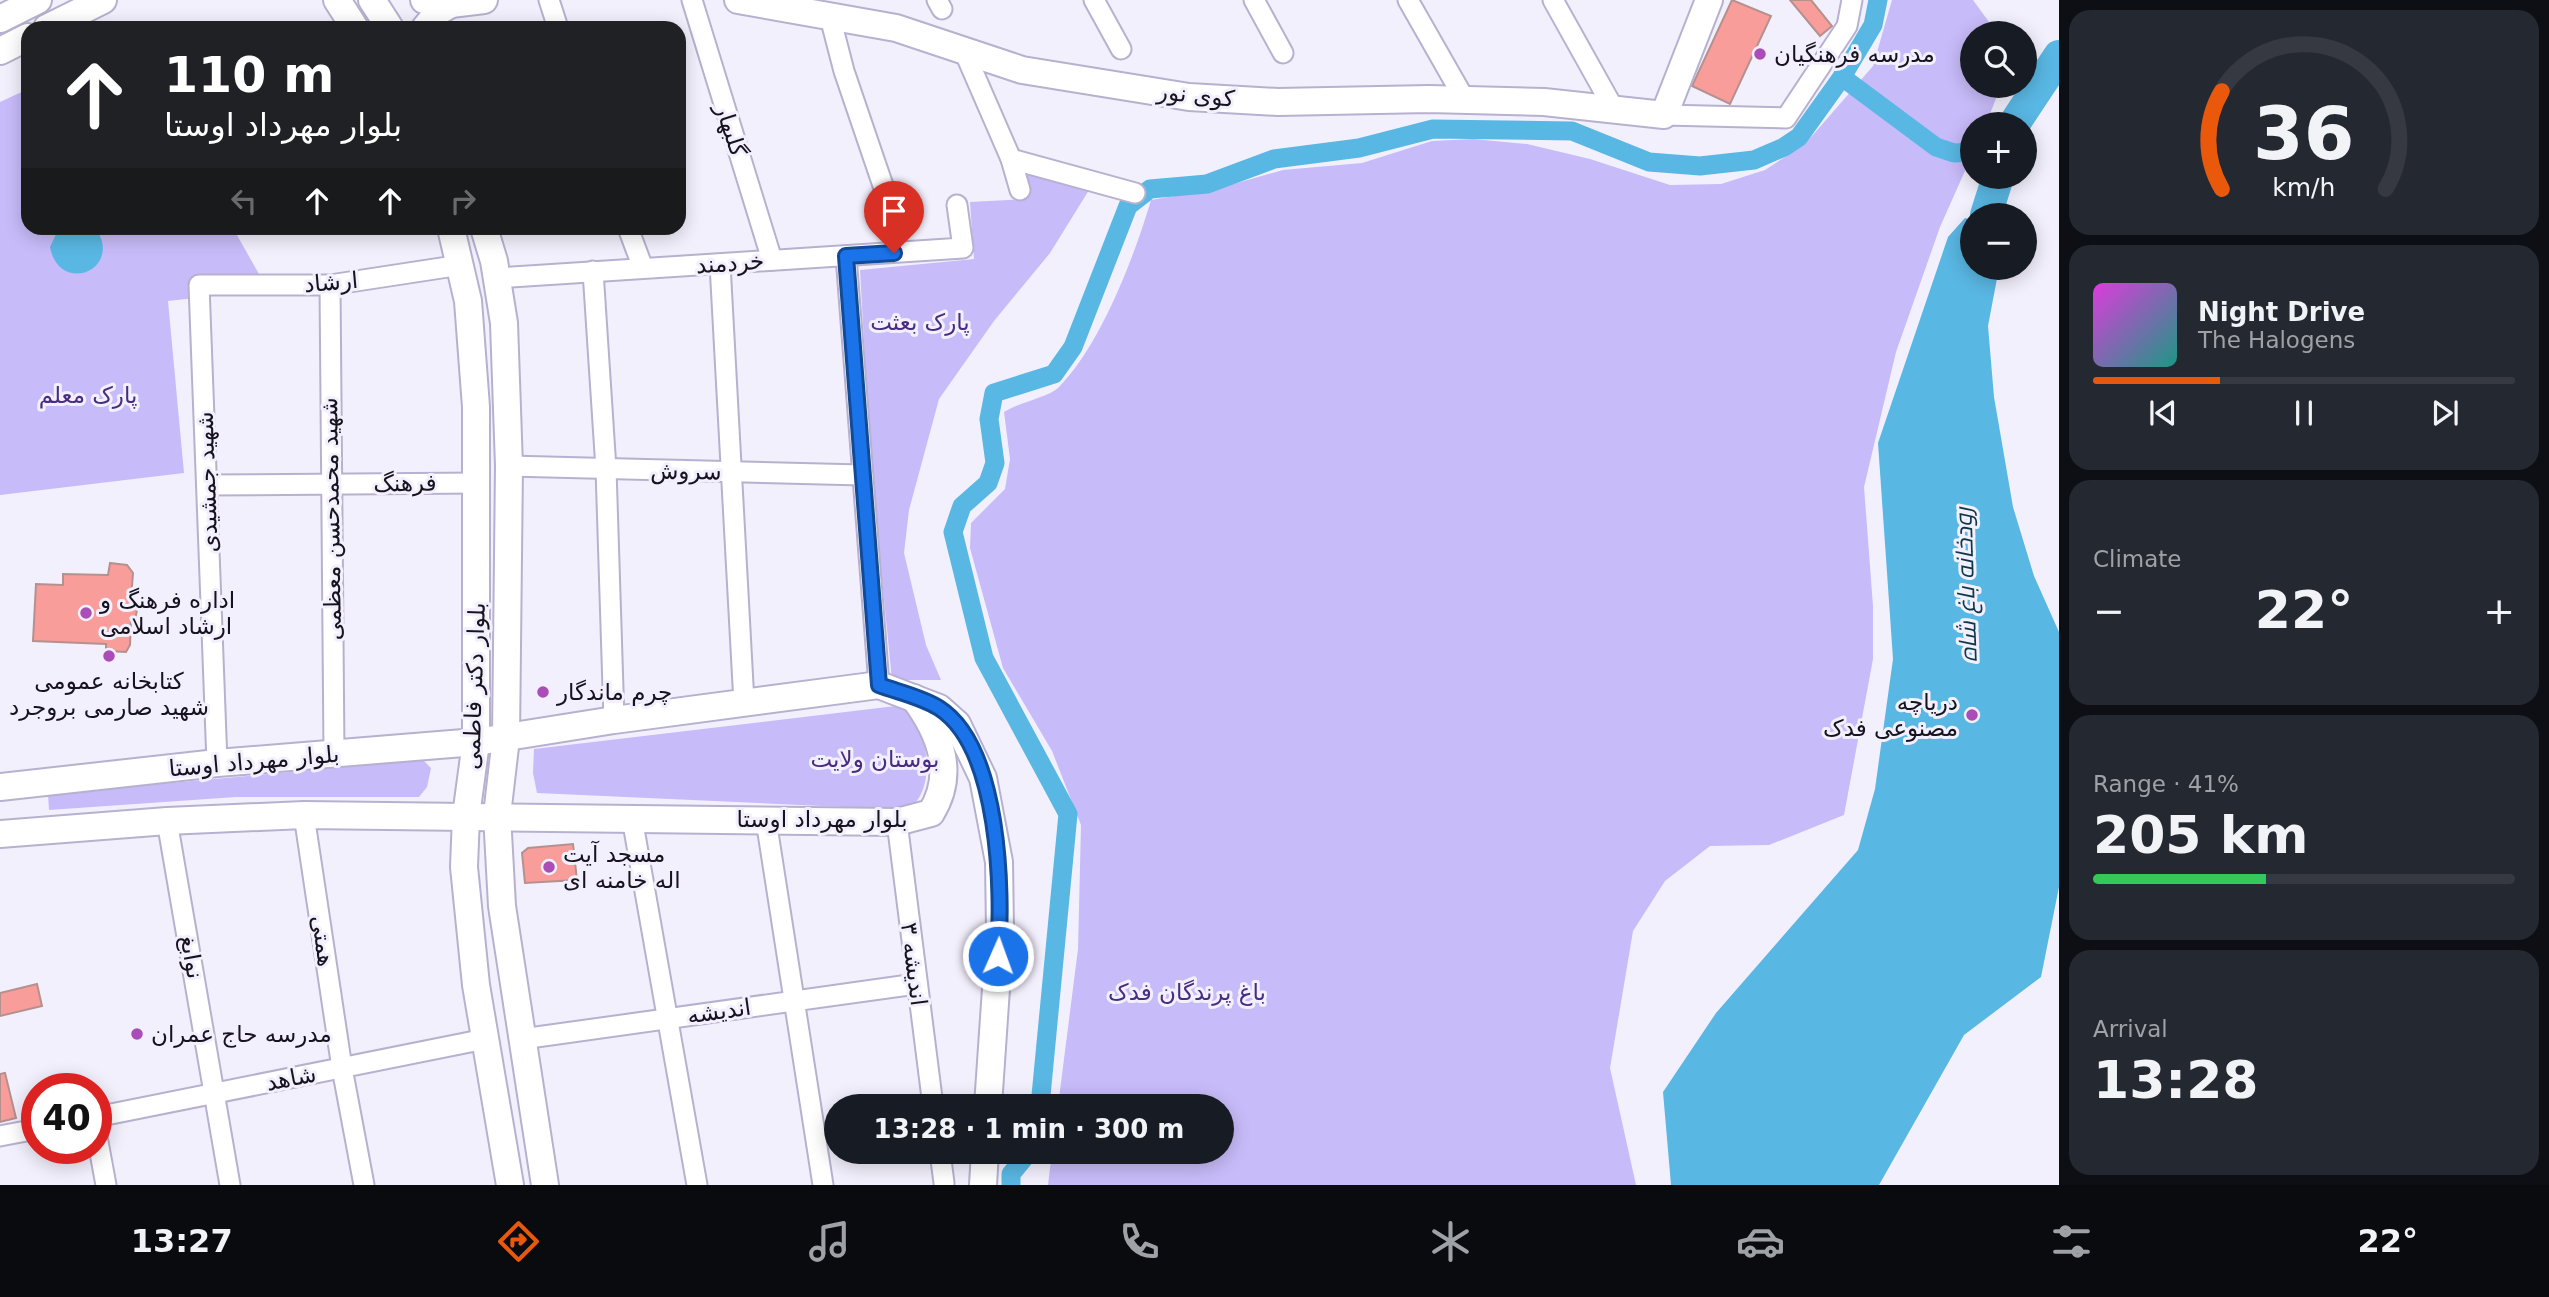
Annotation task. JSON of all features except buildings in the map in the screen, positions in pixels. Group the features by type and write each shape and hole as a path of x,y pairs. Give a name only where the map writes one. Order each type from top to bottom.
{"main road":[{"path":"0,19 38,0"},
{"path":"61,21 103,0"},
{"path":"337,0 350,21"},
{"path":"372,0 386,21"},
{"path":"424,0 469,1"},
{"name":"کوی نور","path":"738,0 896,29 1022,70 1189,97 1278,102 1321,99 1544,102 1664,115"},
{"path":"1664,115 1709,0"},
{"path":"431,21 439,11 469,1"},
{"path":"0,51 21,40"},
{"name":"بلوار دکتر فاطمی","path":"454,235 468,301 478,482 476,742 466,816 467,905 485,1040 510,1185"},
{"name":"بلوار دکتر فاطمی","path":"486,235 497,278 505,335 509,466 506,738 497,815 502,906 545,1185"},
{"name":"بلوار مهرداد اوستا","path":"10,787 218,762 476,742 614,720 879,685 913,697 933,723 938,739 943,786 931,813 897,822 497,815 304,815 167,821 10,833"},
{"path":"913,697 939,708 957,724 983,778 992,816 999,862 1000,930 989,1094"},
{"path":"10,787 10,833"},
{"path":"982,1185 984,1164"}],"street":[{"path":"549,0 556,21"},
{"name":"گلبهار","path":"692,0 772,260"},
{"path":"1094,0 1121,49"},
{"path":"1254,0 1283,53"},
{"path":"1408,0 1465,100"},
{"path":"1553,0 1615,111"},
{"path":"1664,115 1786,118 1847,26 1852,0"},
{"path":"830,17 844,71 891,209"},
{"path":"964,51 1011,159 1020,190"},
{"path":"1011,159 1135,192"},
{"name":"خردمند","path":"497,278 963,248 957,205"},
{"path":"631,235 643,268"},
{"path":"846,256 879,685"},
{"path":"720,264 744,703"},
{"name":"ارشاد","path":"199,285 330,285 461,265"},
{"path":"593,271 606,469 614,720"},
{"name":"شهید جمشیدی","path":"199,285 218,762"},
{"name":"شهید محمدحسن معظمی","path":"330,285 334,753"},
{"name":"سروش","path":"509,466 863,475"},
{"name":"فرهنگ","path":"207,485 478,482"},
{"name":"همتی","path":"304,815 342,1068 364,1185"},
{"path":"632,818 697,1185"},
{"path":"765,820 823,1185"},
{"name":"نوابغ","path":"167,821 217,1093 230,1185"},
{"name":"اندیشه ۳","path":"897,822 931,1094"},
{"name":"اندیشه","path":"522,1038 916,984"},
{"name":"شاهد","path":"112,1114 485,1040"},
{"path":"0,1136 21,1132"},
{"path":"102,1164 106,1185"},
{"path":"942,1164 944,1183"}],"green space":[{"name":"باغ پرندگان فدک","path":"1892,0 1973,0 1988,21 1960,21 1960,98 1996,98 1991,112 1960,112 1960,182 1940,227 1896,352 1864,487 1873,606 1873,659 1844,815 1769,845 1710,846 1665,881 1633,931 1610,1068 1636,1185 1048,1185 1051,1164 1234,1164 1234,1094 1060,1094 1078,949 1081,825 1052,751 1003,668 970,548 971,523 1005,489 1010,459 1004,412 1058,388 1088,349 1125,274 1151,200 1216,189 1283,170 1362,163 1432,141 1473,139 1527,144 1590,159 1670,185 1721,184 1765,170 1805,144 1873,66"},
{"name":"پارک معلم","path":"21,92 21,235 237,235 268,290 168,301 184,473 0,495 0,102"},
{"name":"پارک بعثت","path":"1020,168 1089,190 1050,253 994,321 939,399 909,510 904,553 926,645 941,680 892,680 871,469 860,270 974,259 970,202 1028,199"},
{"name":"بوستان ولایت","path":"904,705 919,730 926,758 924,787 909,810 537,793 533,773 534,749"},
{"path":"423,760 431,768 427,787 419,797 236,797 49,810 48,794"}],"water":[{"name":"دریاچه مصنوعی فدک","path":"1960,224 1960,280 1997,280 1988,326 1994,397 2013,507 2034,576 2059,632 2059,887 2041,977 1964,1035 1879,1185 1671,1185 1663,1092 1716,1013 1858,850 1875,789 1893,659 1878,443 1948,237"},
{"path":"56,235 99,235 103,244 101,257 95,266 86,272 75,274 56,262 50,247"}],"waterway":[{"path":"1041,1094 1068,814 984,658 953,532 962,506 988,483 995,463 989,419 994,393 1054,374 1073,347 1128,206 1150,189 1207,184 1274,159 1359,148 1433,129 1572,131 1649,162 1700,166 1754,160 1799,137 1842,77 1873,25 1878,0"},
{"name":"رودخانه باغ شاه","path":"2022,112 2059,56"},
{"path":"1842,77 1936,147 1960,153"},
{"name":"رودخانه باغ شاه","path":"1990,203 1994,189"},
{"path":"1011,1185 1011,1174 1019,1164"}],"place":[{"name":"مدرسه فرهنگیان","path":"1760,54"},
{"name":"اداره فرهنگ و ارشاد اسلامی","path":"86,613"},
{"name":"کتابخانه عمومی شهید صارمی بروجرد","path":"109,656"},
{"name":"چرم ماندگار","path":"543,692"},
{"name":"دریاچه مصنوعی فدک","path":"1972,715"},
{"name":"مسجد آیت اله خامنه ای","path":"549,867"},
{"name":"مدرسه حاج عمران","path":"137,1034"}],"route":[{"path":"894,253 846,256 879,685 939,708 957,724 972,751 988,797 999,862 998,956"}]}
